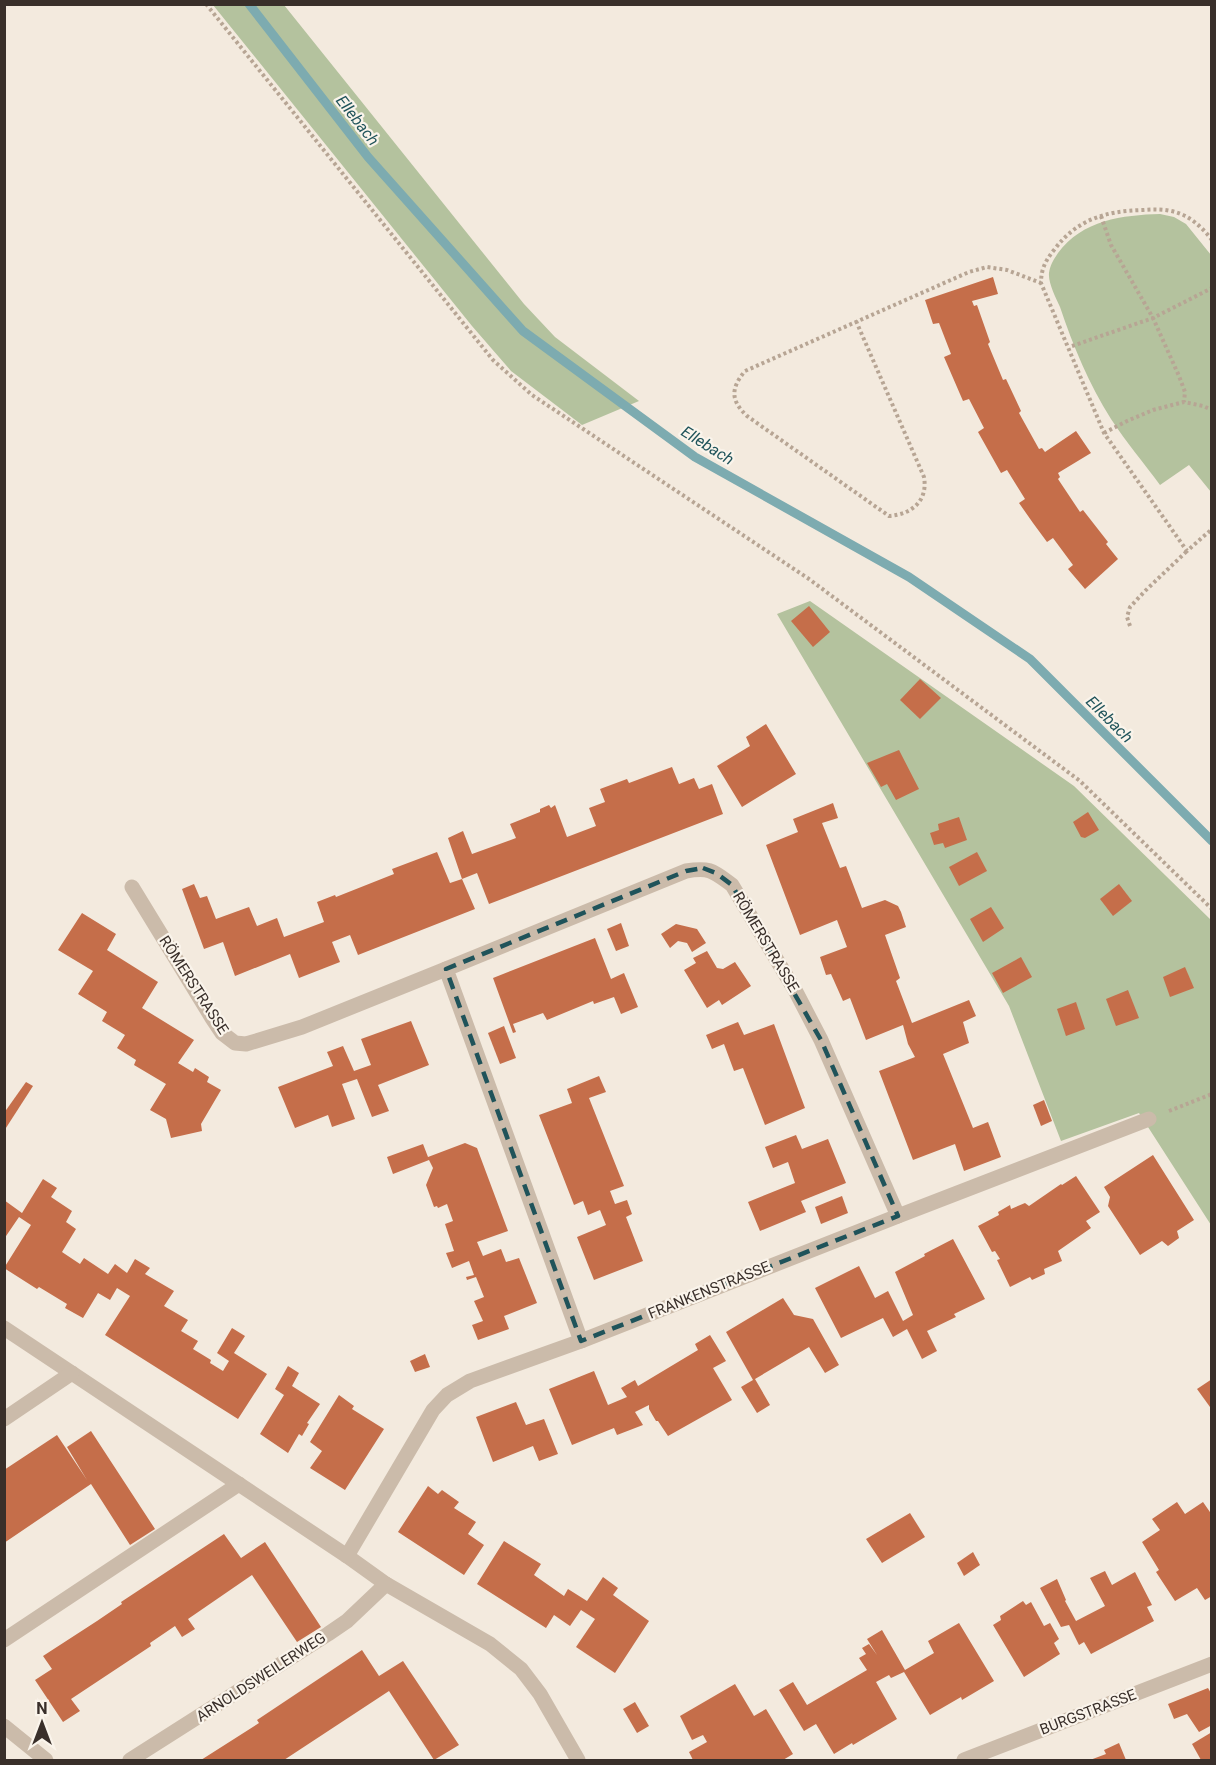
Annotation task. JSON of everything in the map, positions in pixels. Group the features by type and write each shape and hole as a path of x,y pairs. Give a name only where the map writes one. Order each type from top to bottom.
{"street":[{"name":"RÖMERSTRASSE","path":"132,887 222,1033 235,1043 246,1044 302,1027 686,871 703,868 716,873 732,885 796,992 821,1040 898,1216"},
{"path":"446,969 581,1341"},
{"name":"FRANKENSTRASSE","path":"347,1556 433,1410 447,1395 470,1381 581,1341 1149,1119"},
{"path":"4,1328 386,1584 490,1644 521,1669 540,1694 578,1761"},
{"path":"4,1419 72,1373"},
{"path":"4,1640 239,1484"},
{"name":"ARNOLDSWEILERWEG","path":"130,1761 347,1621 386,1584"},
{"name":"BURGSTRASSE","path":"964,1761 1212,1664"},
{"path":"4,1726 46,1761"}],"path":[{"path":"206,4 493,360 516,381 558,413 809,579 1080,781 1212,909"},
{"path":"1187,551 1104,433 1041,283 1041,270 1064,236 1076,227 1101,216 1130,210 1158,209 1175,212 1190,219 1212,240"},
{"path":"1101,216 1111,245 1153,318 1185,392 1184,402"},
{"path":"856,321 924,477 926,489 921,500 912,509 898,515 890,516 747,416 735,400 734,392 737,381 745,370 856,321 969,272 987,267 1007,270 1041,283"},
{"path":"1072,346 1153,318 1212,288"},
{"path":"1104,433 1153,410 1184,402 1212,410"},
{"path":"1131,626 1127,617 1130,607 1212,529"},
{"path":"1149,1119 1212,1094"}],"highlighted area":[{"path":"703,868 716,873 732,885 821,1040 898,1216 581,1341 446,969 686,871"}],"green space":[{"path":"213,5 284,5 524,304 555,337 639,401 582,425 511,371 472,326"},
{"path":"1160,214 1174,217 1186,224 1211,255 1211,492 1189,465 1160,485 1117,428 1103,406 1076,350 1049,277 1051,265 1058,253 1079,233 1091,226 1118,218"},
{"path":"810,601 1074,786 1211,920 1211,1225 1139,1113 1061,1141 1009,1006 777,614"}],"building":[{"path":"993,277 998,294 972,301 974,306 977,305 990,342 988,344 1003,380 1006,379 1021,411 1019,413 1039,449 1042,448 1045,452 1076,431 1091,453 1058,473 1060,477 1058,479 1080,512 1083,510 1118,559 1085,589 1068,569 1073,565 1053,538 1047,542 1019,503 1025,499 1007,470 1001,473 978,432 984,428 969,399 963,401 944,357 951,354 939,323 933,324 925,300"},
{"path":"809,606 830,632 813,647 791,621"},
{"path":"920,679 941,698 920,719 900,700"},
{"path":"766,724 796,774 742,807 717,766 750,746 746,737"},
{"path":"899,750 919,789 896,800 887,784 881,787 867,763"},
{"path":"672,767 679,784 694,778 699,789 712,784 723,814 489,904 477,873 462,879 448,838 463,831 472,854 516,838 510,824 540,812 540,809 549,805 551,808 555,805 567,837 596,826 589,808 605,802 600,789 627,779 629,783"},
{"path":"833,803 838,818 822,823 840,868 846,866 862,908 885,900 898,906 901,912 906,927 885,935 900,978 896,981 912,1023 969,1000 976,1016 963,1022 969,1043 943,1054 973,1128 988,1122 1001,1157 964,1171 955,1144 913,1160 879,1071 915,1057 908,1044 903,1025 866,1040 850,998 843,1001 831,974 826,975 820,957 847,947 837,920 800,935 766,845 798,832 793,819"},
{"path":"1088,812 1099,830 1085,838 1081,837 1073,822"},
{"path":"959,817 967,840 945,848 943,843 934,845 930,833 939,830 938,824"},
{"path":"437,852 450,883 462,879 475,909 358,955 350,935 332,942 340,962 299,978 290,954 235,976 223,942 204,949 182,889 194,884 200,898 207,896 216,919 249,907 257,926 277,918 284,937 324,922 317,902 394,874 392,869"},
{"path":"977,852 987,871 959,886 949,867"},
{"path":"1119,884 1132,901 1113,916 1100,899"},
{"path":"991,907 1004,928 983,942 970,919"},
{"path":"82,913 116,934 107,950 158,982 142,1008 194,1040 178,1063 193,1072 195,1068 209,1077 207,1082 221,1090 201,1124 202,1131 171,1138 166,1119 150,1110 166,1084 134,1065 136,1060 117,1048 125,1035 102,1021 107,1012 78,994 93,971 58,950"},
{"path":"621,923 629,946 616,951 607,929"},
{"path":"676,924 697,929 706,943 692,952 687,943 678,941 670,948 661,934"},
{"path":"595,938 611,979 624,973 638,1007 621,1014 614,997 594,1004 593,1001 547,1020 543,1013 513,1024 516,1032 513,1033 493,978"},
{"path":"707,951 717,968 723,969 735,962 751,986 722,1005 719,1000 707,1008 684,970 696,963 693,958"},
{"path":"1021,957 1032,977 1003,993 992,973"},
{"path":"1185,967 1194,988 1170,997 1163,977"},
{"path":"1128,990 1139,1018 1116,1026 1106,999"},
{"path":"1076,1002 1085,1029 1066,1036 1057,1009"},
{"path":"411,1021 429,1065 378,1085 389,1111 372,1117 357,1079 342,1084 355,1119 332,1127 328,1115 295,1128 278,1087 333,1066 327,1052 343,1046 354,1071 371,1065 361,1039"},
{"path":"738,1022 744,1035 774,1024 805,1108 765,1125 743,1068 734,1071 724,1044 712,1049 706,1035"},
{"path":"504,1026 516,1058 500,1064 488,1033"},
{"path":"599,1076 606,1092 589,1098 624,1186 610,1191 615,1204 627,1200 632,1214 626,1217 643,1261 594,1280 577,1237 606,1225 600,1210 588,1215 583,1201 574,1205 539,1115 572,1103 567,1089"},
{"path":"26,1082 33,1086 4,1131 4,1113"},
{"path":"1044,1100 1052,1121 1041,1126 1033,1105"},
{"path":"796,1135 802,1149 828,1139 846,1183 801,1201 806,1212 760,1231 748,1202 795,1183 788,1162 773,1168 765,1147"},
{"path":"465,1143 477,1148 508,1231 477,1242 483,1256 501,1249 506,1262 519,1258 537,1303 504,1316 509,1329 478,1340 472,1325 483,1321 474,1301 484,1297 476,1277 467,1280 466,1277 474,1275 469,1261 452,1268 446,1253 454,1251 445,1224 453,1221 447,1204 438,1208 434,1207 426,1185 433,1168 429,1160 393,1174 387,1157 423,1144 428,1157"},
{"path":"1153,1155 1194,1220 1177,1231 1179,1238 1168,1246 1162,1241 1140,1255 1108,1206 1110,1197 1104,1187"},
{"path":"1076,1176 1100,1212 1086,1221 1091,1228 1058,1251 1062,1261 1044,1269 1045,1274 1032,1280 1030,1277 1010,1287 997,1260 1000,1259 995,1251 992,1252 978,1226 999,1215 998,1212 1010,1205 1011,1209 1025,1203 1029,1206"},
{"path":"43,1179 57,1188 51,1197 72,1211 66,1222 76,1229 62,1252 80,1264 84,1258 108,1274 115,1264 127,1273 135,1259 150,1268 145,1274 174,1291 164,1306 188,1320 181,1331 198,1341 193,1349 223,1371 229,1361 217,1353 232,1328 245,1336 234,1353 267,1374 238,1419 105,1335 130,1296 117,1288 110,1300 98,1293 83,1318 65,1308 67,1304 39,1287 37,1289 4,1268 31,1225 19,1217 4,1239 4,1200 22,1213"},
{"path":"842,1196 848,1213 821,1224 815,1207"},
{"path":"953,1239 985,1299 954,1314 956,1317 927,1331 937,1351 922,1359 907,1329 893,1337 883,1318 841,1338 815,1288 859,1266 875,1298 888,1291 903,1321 913,1315 895,1272"},
{"path":"783,1298 794,1315 813,1319 839,1365 825,1373 809,1347 755,1379 770,1405 757,1413 741,1387 753,1380 726,1332"},
{"path":"710,1335 726,1361 713,1368 732,1400 668,1436 656,1421 649,1405 635,1412 643,1425 617,1435 614,1428 572,1445 549,1389 594,1371 608,1405 627,1397 621,1388 635,1380 638,1386 698,1350 695,1344"},
{"path":"425,1354 430,1367 415,1372 410,1361"},
{"path":"288,1366 299,1373 292,1386 320,1404 307,1423 309,1424 302,1436 299,1434 288,1453 260,1434 284,1395 275,1389"},
{"path":"1212,1379 1212,1406 1210,1407 1197,1389"},
{"path":"339,1395 354,1406 352,1409 384,1429 345,1490 310,1468 322,1451 310,1442"},
{"path":"516,1402 526,1425 544,1419 558,1454 539,1461 533,1446 493,1462 476,1417"},
{"path":"91,1431 155,1529 130,1545 91,1484 4,1543 4,1470 57,1435 87,1480 67,1447"},
{"path":"428,1486 438,1494 442,1490 459,1502 454,1508 476,1522 468,1534 484,1545 464,1575 398,1532"},
{"path":"1177,1502 1185,1514 1203,1502 1212,1515 1212,1596 1205,1600 1197,1588 1175,1601 1156,1572 1159,1570 1142,1542 1160,1530 1152,1519"},
{"path":"910,1513 925,1537 882,1563 866,1539"},
{"path":"224,1534 241,1558 265,1542 321,1627 297,1642 252,1575 188,1619 195,1629 182,1637 175,1626 150,1643 151,1646 71,1699 80,1711 63,1722 35,1680 52,1669 43,1656"},
{"path":"504,1541 541,1564 534,1575 564,1596 568,1589 587,1601 603,1577 618,1588 613,1595 649,1621 615,1673 576,1647 595,1619 581,1610 570,1626 554,1615 546,1628 477,1584"},
{"path":"973,1552 980,1565 964,1576 957,1563"},
{"path":"1105,1571 1112,1585 1135,1572 1152,1605 1147,1607 1154,1621 1091,1654 1084,1642 1079,1645 1069,1625 1061,1627 1040,1588 1057,1579 1076,1621 1105,1606 1090,1578"},
{"path":"1023,1601 1026,1605 1031,1602 1044,1626 1050,1623 1059,1639 1054,1643 1060,1654 1024,1677 993,1625 1001,1620 1000,1616"},
{"path":"959,1623 994,1681 930,1715 904,1672 891,1678 889,1675 876,1682 897,1719 834,1754 816,1724 804,1731 779,1690 793,1682 807,1705 867,1670 859,1658 866,1654 862,1648 869,1644 877,1655 867,1639 882,1630 905,1670 934,1653 928,1641"},
{"path":"362,1650 379,1676 403,1661 459,1745 434,1760 389,1691 284,1760 201,1760 259,1723 257,1720"},
{"path":"735,1684 754,1716 766,1709 793,1754 783,1760 693,1760 689,1752 707,1742 703,1735 692,1740 680,1716"},
{"path":"1208,1688 1212,1695 1212,1725 1199,1732 1187,1714 1174,1719 1168,1704"},
{"path":"635,1702 649,1726 637,1733 623,1709"},
{"path":"1212,1732 1212,1760 1201,1760 1192,1744"},
{"path":"1119,1743 1126,1760 1090,1760 1106,1754 1104,1750"}],"waterway":[{"name":"Ellebach","path":"249,4 368,157 523,331 695,457 909,577 1030,659 1212,841"}]}
